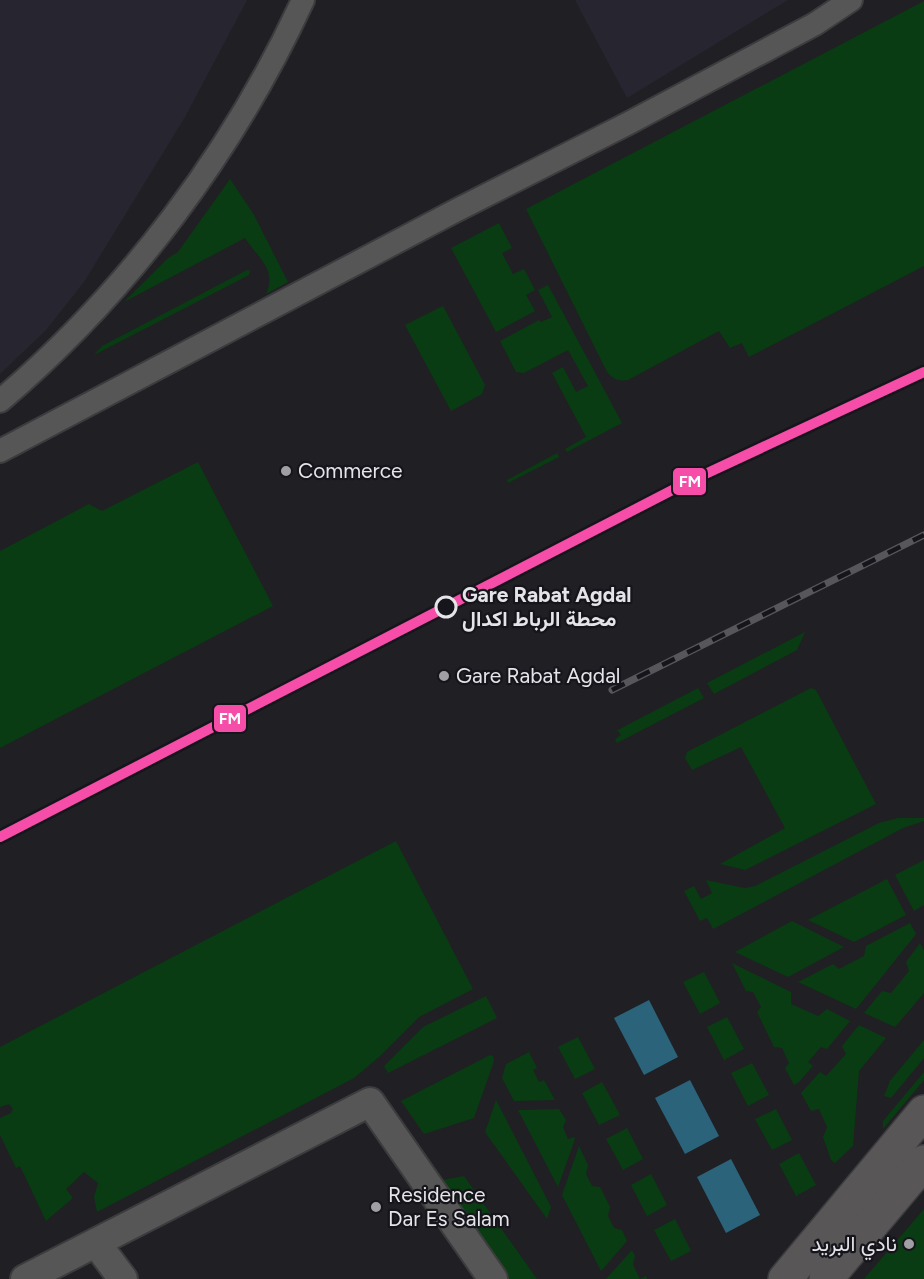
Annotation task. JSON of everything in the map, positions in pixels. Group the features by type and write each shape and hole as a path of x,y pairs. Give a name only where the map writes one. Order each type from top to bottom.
{"main road":[{"path":"785,1279 924,1112"},
{"path":"829,1277 924,1162"}],"street":[{"path":"0,400 64,342 174,216 218,153 268,71 303,0"},
{"path":"0,451 456,210 638,118 815,24 851,0"},
{"path":"25,1279 370,1102 493,1279"},
{"path":"96,1243 123,1279"}],"shaded area":[{"path":"0,0 247,0 185,117 84,282 46,330 0,374"},
{"path":"575,0 788,0 627,98"}],"green space":[{"path":"924,1 924,266 749,357 742,343 730,348 719,331 628,380 617,380 612,377 605,368 526,209"},
{"path":"230,179 254,215 288,282 266,294 269,285 268,270 245,238 124,302 168,258 178,252"},
{"path":"499,223 512,248 502,253 513,274 524,269 535,290 526,295 535,311 496,332 451,248"},
{"path":"247,270 250,271 249,275 94,355 102,346"},
{"path":"548,285 622,423 567,452 565,449 586,437 552,373 563,367 576,392 588,386 568,350 524,373 516,372 500,341 539,320 541,322 552,317 538,290"},
{"path":"443,306 485,385 482,394 451,411 405,325"},
{"path":"557,453 559,457 508,483 507,480"},
{"path":"198,462 273,606 0,748 0,551 89,504 102,511"},
{"path":"805,632 797,650 714,694 707,683"},
{"path":"698,688 704,698 617,743 615,739 621,735 618,731 612,733"},
{"path":"811,688 816,690 876,804 745,870 720,864 785,828 741,747 692,770 685,758 687,752"},
{"path":"898,818 924,818 924,821 903,828 713,929 707,918 700,921 684,891 694,886 701,899 712,893 706,880 745,888 755,886 879,823"},
{"path":"396,841 473,989 419,1017 354,1078 97,1212 94,1197 98,1183 84,1172 66,1189 73,1198 46,1221 20,1166 16,1168 0,1135 0,1118 11,1113 13,1109 9,1104 0,1107 0,1047"},
{"path":"924,860 924,905 914,911 895,875"},
{"path":"887,879 906,915 854,942 808,920"},
{"path":"792,921 844,947 788,977 735,952"},
{"path":"910,923 916,934 856,1009 798,982 833,964 839,969 864,956 866,946"},
{"path":"920,943 924,950 924,993 895,1027 864,1013 882,991 891,993 909,971 906,962"},
{"path":"732,963 791,992 791,1004 818,1016 827,1009 850,1021 827,1049 821,1047 808,1062 813,1066 794,1085 785,1068 789,1063 782,1048 774,1047 757,1012 761,1007 753,992 746,991"},
{"path":"704,972 720,1003 700,1014 683,982"},
{"path":"486,996 497,1018 388,1073 384,1066 423,1027"},
{"path":"727,1017 744,1049 724,1060 707,1027"},
{"path":"859,1025 886,1038 859,1071 853,1146 835,1163 831,1160 823,1137 827,1127 819,1109 811,1111 801,1093 820,1072 826,1076 846,1054 842,1046"},
{"path":"578,1037 595,1069 575,1079 558,1047"},
{"path":"924,1040 924,1058 891,1098 884,1096 890,1081"},
{"path":"529,1052 537,1068 533,1070 539,1082 544,1080 555,1100 514,1101 502,1078 506,1064"},
{"path":"490,1055 493,1056 494,1061 474,1118 424,1134 401,1101"},
{"path":"752,1063 769,1095 748,1106 731,1073"},
{"path":"924,1072 924,1080 883,1129 883,1121"},
{"path":"602,1082 620,1115 599,1125 582,1093"},
{"path":"496,1100 551,1207 547,1219 485,1132"},
{"path":"559,1109 566,1120 563,1127 568,1139 574,1137 575,1139 558,1187 518,1110"},
{"path":"776,1109 792,1140 772,1150 755,1119"},
{"path":"627,1128 643,1159 623,1170 606,1139"},
{"path":"579,1146 588,1165 586,1174 592,1186 600,1187 610,1207 608,1216 614,1228 622,1230 627,1241 601,1271 562,1195"},
{"path":"799,1153 816,1185 796,1196 779,1164"},
{"path":"651,1174 667,1205 647,1216 631,1185"},
{"path":"464,1176 537,1279 507,1279 440,1182"},
{"name":"نادي البريد","path":"924,1209 924,1279 864,1279"},
{"path":"675,1219 691,1251 671,1261 654,1230"},
{"path":"632,1250 635,1256 633,1265 640,1279 606,1279"}],"water":[{"path":"649,1000 678,1057 644,1075 614,1018"},
{"path":"690,1080 719,1136 685,1154 655,1098"},
{"path":"731,1159 760,1215 726,1233 697,1177"}],"railway":[{"path":"612,690 924,535"}],"transit line":[{"name":"FM","path":"0,837 686,483 924,372"}],"place":[{"name":"Commerce","path":"286,471"},
{"name":"Gare Rabat Agdal محطة الرباط اكدال","path":"446,607"},
{"name":"Gare Rabat Agdal","path":"444,676"},
{"name":"Residence Dar Es Salam","path":"376,1207"},
{"name":"نادي البريد","path":"909,1244"}]}
